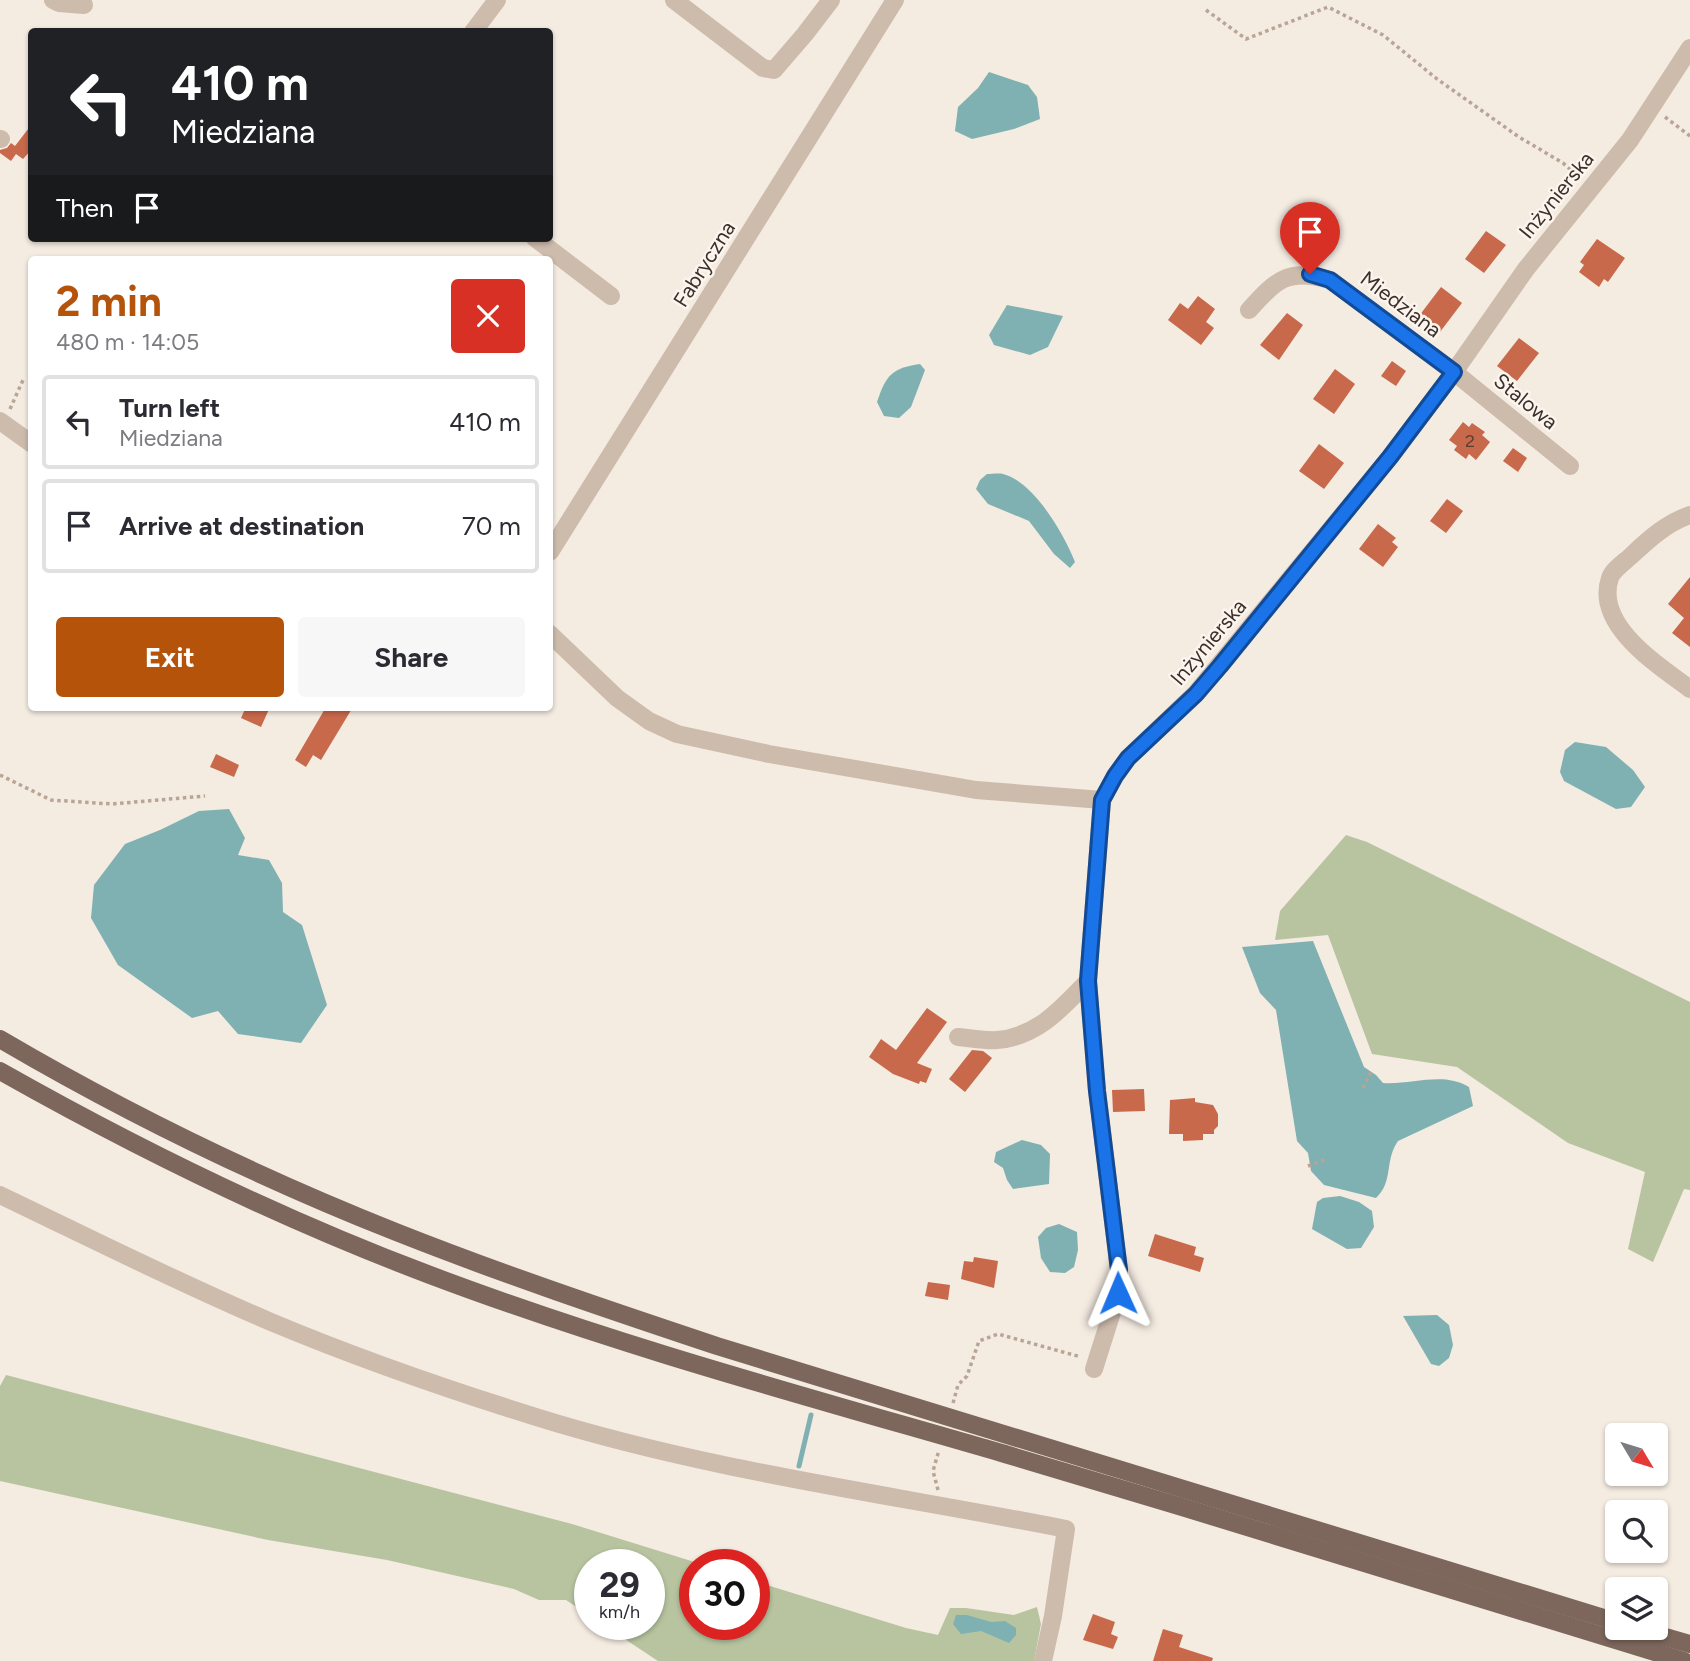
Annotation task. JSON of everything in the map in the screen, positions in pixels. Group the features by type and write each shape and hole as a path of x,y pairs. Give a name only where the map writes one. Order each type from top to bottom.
{"main road":[{"path":"4,1040 158,1125 339,1208 574,1298 717,1346 1605,1618"},
{"path":"1,1072 199,1176 326,1234 487,1296 565,1323 800,1395 1009,1455 1685,1661"},
{"path":"1668,1638 1690,1644"}],"street":[{"path":"53,0 84,5"},
{"path":"476,28 497,0"},
{"path":"674,0 762,68 774,70 831,0"},
{"name":"Fabryczna","path":"553,547 895,0"},
{"name":"Inżynierska","path":"1095,1364 1118,1293 1119,1270 1097,1091 1088,981 1102,800 1128,758 1196,694 1390,457 1454,372 1525,269 1592,189 1652,108 1690,48"},
{"path":"541,242 611,296"},
{"name":"Miedziana","path":"1249,310 1266,291 1286,276 1310,274 1330,280 1454,372"},
{"name":"Stalowa","path":"1454,372 1570,466"},
{"path":"1,424 28,441"},
{"path":"1690,515 1665,527 1611,575 1607,596 1619,628 1690,690"},
{"path":"553,637 617,698 649,721 677,734 769,754 976,790 1102,800"},
{"path":"958,1037 996,1040 1030,1032 1066,1004 1088,981"},
{"path":"0,1195 154,1270 248,1312 405,1374 538,1418 729,1467 1066,1529 1044,1661"}],"path":[{"path":"1206,10 1246,39 1328,7 1383,35 1447,86 1519,137 1563,163 1592,189"},
{"path":"1652,108 1690,136"},
{"path":"1,424 23,380"},
{"path":"0,775 51,800 112,804 205,796"},
{"path":"1363,1088 1372,1070"},
{"path":"1308,1166 1327,1159"},
{"path":"951,1409 958,1385 967,1376 979,1341 998,1334 1081,1357 1095,1364"},
{"path":"940,1447 933,1471 940,1506"}],"green space":[{"path":"1346,835 1367,842 1690,1002 1690,1190 1684,1189 1653,1262 1628,1249 1645,1172 1568,1143 1457,1067 1372,1054 1328,935 1275,940 1280,911"},
{"path":"6,1375 572,1524 653,1549 574,1549 574,1605 566,1600 539,1600 514,1589 387,1560 268,1540 0,1481 0,1386"},
{"path":"665,1553 679,1557 679,1640 770,1640 770,1586 906,1628 938,1635 950,1608 1014,1615 1037,1607 1041,1624 1034,1661 658,1661 626,1640 665,1640"}],"water":[{"path":"989,72 1028,85 1037,97 1040,119 1014,129 972,139 955,131 958,107 978,88"},
{"path":"1007,305 1063,316 1048,347 1030,355 994,345 989,335"},
{"path":"920,364 925,370 911,407 899,418 884,416 877,402 887,379 896,371"},
{"path":"987,474 1003,474 1015,479 1037,498 1056,524 1070,551 1075,562 1070,568 1054,554 1029,521 988,504 976,489"},
{"path":"1575,742 1606,747 1633,770 1645,787 1631,807 1616,809 1564,781 1560,772 1565,750"},
{"path":"229,809 245,838 238,855 269,860 282,883 283,912 302,925 327,1005 301,1043 238,1034 218,1011 192,1018 118,965 91,918 94,885 125,844 199,811"},
{"path":"1313,941 1364,1067 1383,1083 1438,1079 1459,1082 1469,1087 1473,1106 1398,1141 1391,1156 1385,1185 1376,1198 1324,1185 1311,1171 1308,1153 1297,1141 1276,1010 1260,993 1242,947"},
{"path":"1022,1140 1041,1145 1050,1154 1049,1184 1013,1189 1003,1168 994,1162 996,1152"},
{"path":"1340,1196 1359,1202 1372,1211 1374,1227 1361,1248 1347,1249 1312,1229 1317,1202 1323,1198"},
{"path":"1059,1224 1077,1232 1078,1250 1074,1267 1065,1273 1050,1272 1041,1258 1038,1237 1046,1228"},
{"path":"1437,1315 1449,1325 1453,1345 1449,1358 1439,1366 1431,1364 1403,1316"},
{"path":"956,1615 967,1615 991,1622 1005,1621 1016,1628 1016,1635 1009,1643 981,1631 961,1634 953,1624"}],"building":[{"path":"28,129 28,153 23,159 16,154 11,161 0,153 0,150 11,143 15,146"},
{"path":"1486,231 1506,245 1484,273 1465,259"},
{"path":"1597,239 1625,258 1608,282 1604,279 1599,287 1579,272 1584,265 1580,262"},
{"path":"1441,287 1462,303 1440,332 1419,316"},
{"path":"1198,296 1215,309 1206,322 1214,328 1201,345 1168,320 1180,303 1188,309"},
{"path":"1287,313 1303,325 1279,360 1260,345"},
{"path":"1519,338 1539,353 1517,381 1497,366"},
{"path":"1392,361 1406,371 1396,386 1381,376"},
{"path":"1335,369 1355,384 1334,414 1313,399"},
{"path":"1463,422 1469,427 1472,423 1485,432 1482,435 1490,442 1476,460 1469,454 1466,459 1454,450 1457,446 1449,440"},
{"path":"1319,444 1344,463 1324,489 1299,471"},
{"path":"1513,448 1527,458 1518,472 1503,461"},
{"path":"1447,499 1463,511 1446,533 1430,521"},
{"path":"1378,524 1396,538 1392,542 1398,547 1383,567 1359,549"},
{"path":"1690,577 1690,647 1672,633 1684,618 1668,604"},
{"path":"244,711 268,711 261,727 241,718"},
{"path":"324,711 351,711 321,760 313,755 306,767 295,760"},
{"path":"216,754 239,765 234,777 210,767"},
{"path":"927,1008 947,1022 917,1063 932,1069 926,1083 920,1081 919,1084 893,1074 869,1057 881,1039 896,1050"},
{"path":"972,1050 983,1051 992,1058 965,1092 949,1079"},
{"path":"1144,1089 1145,1111 1113,1112 1112,1090"},
{"path":"1195,1098 1195,1102 1213,1105 1218,1114 1218,1126 1214,1134 1203,1134 1203,1140 1183,1141 1183,1134 1169,1134 1170,1100"},
{"path":"1155,1234 1196,1247 1194,1255 1204,1258 1200,1272 1148,1256"},
{"path":"974,1257 998,1261 994,1288 961,1279 964,1261 973,1262"},
{"path":"928,1282 950,1285 948,1300 925,1296"},
{"path":"1093,1614 1115,1622 1111,1634 1118,1637 1113,1649 1083,1640"},
{"path":"1163,1629 1183,1635 1179,1647 1213,1658 1212,1661 1153,1661"}],"waterway":[{"path":"799,1466 811,1415"}],"route":[{"path":"1118,1293 1119,1270 1097,1091 1088,981 1102,800 1128,758 1196,694 1220,666 1390,457 1454,372 1330,280 1310,274"}]}
